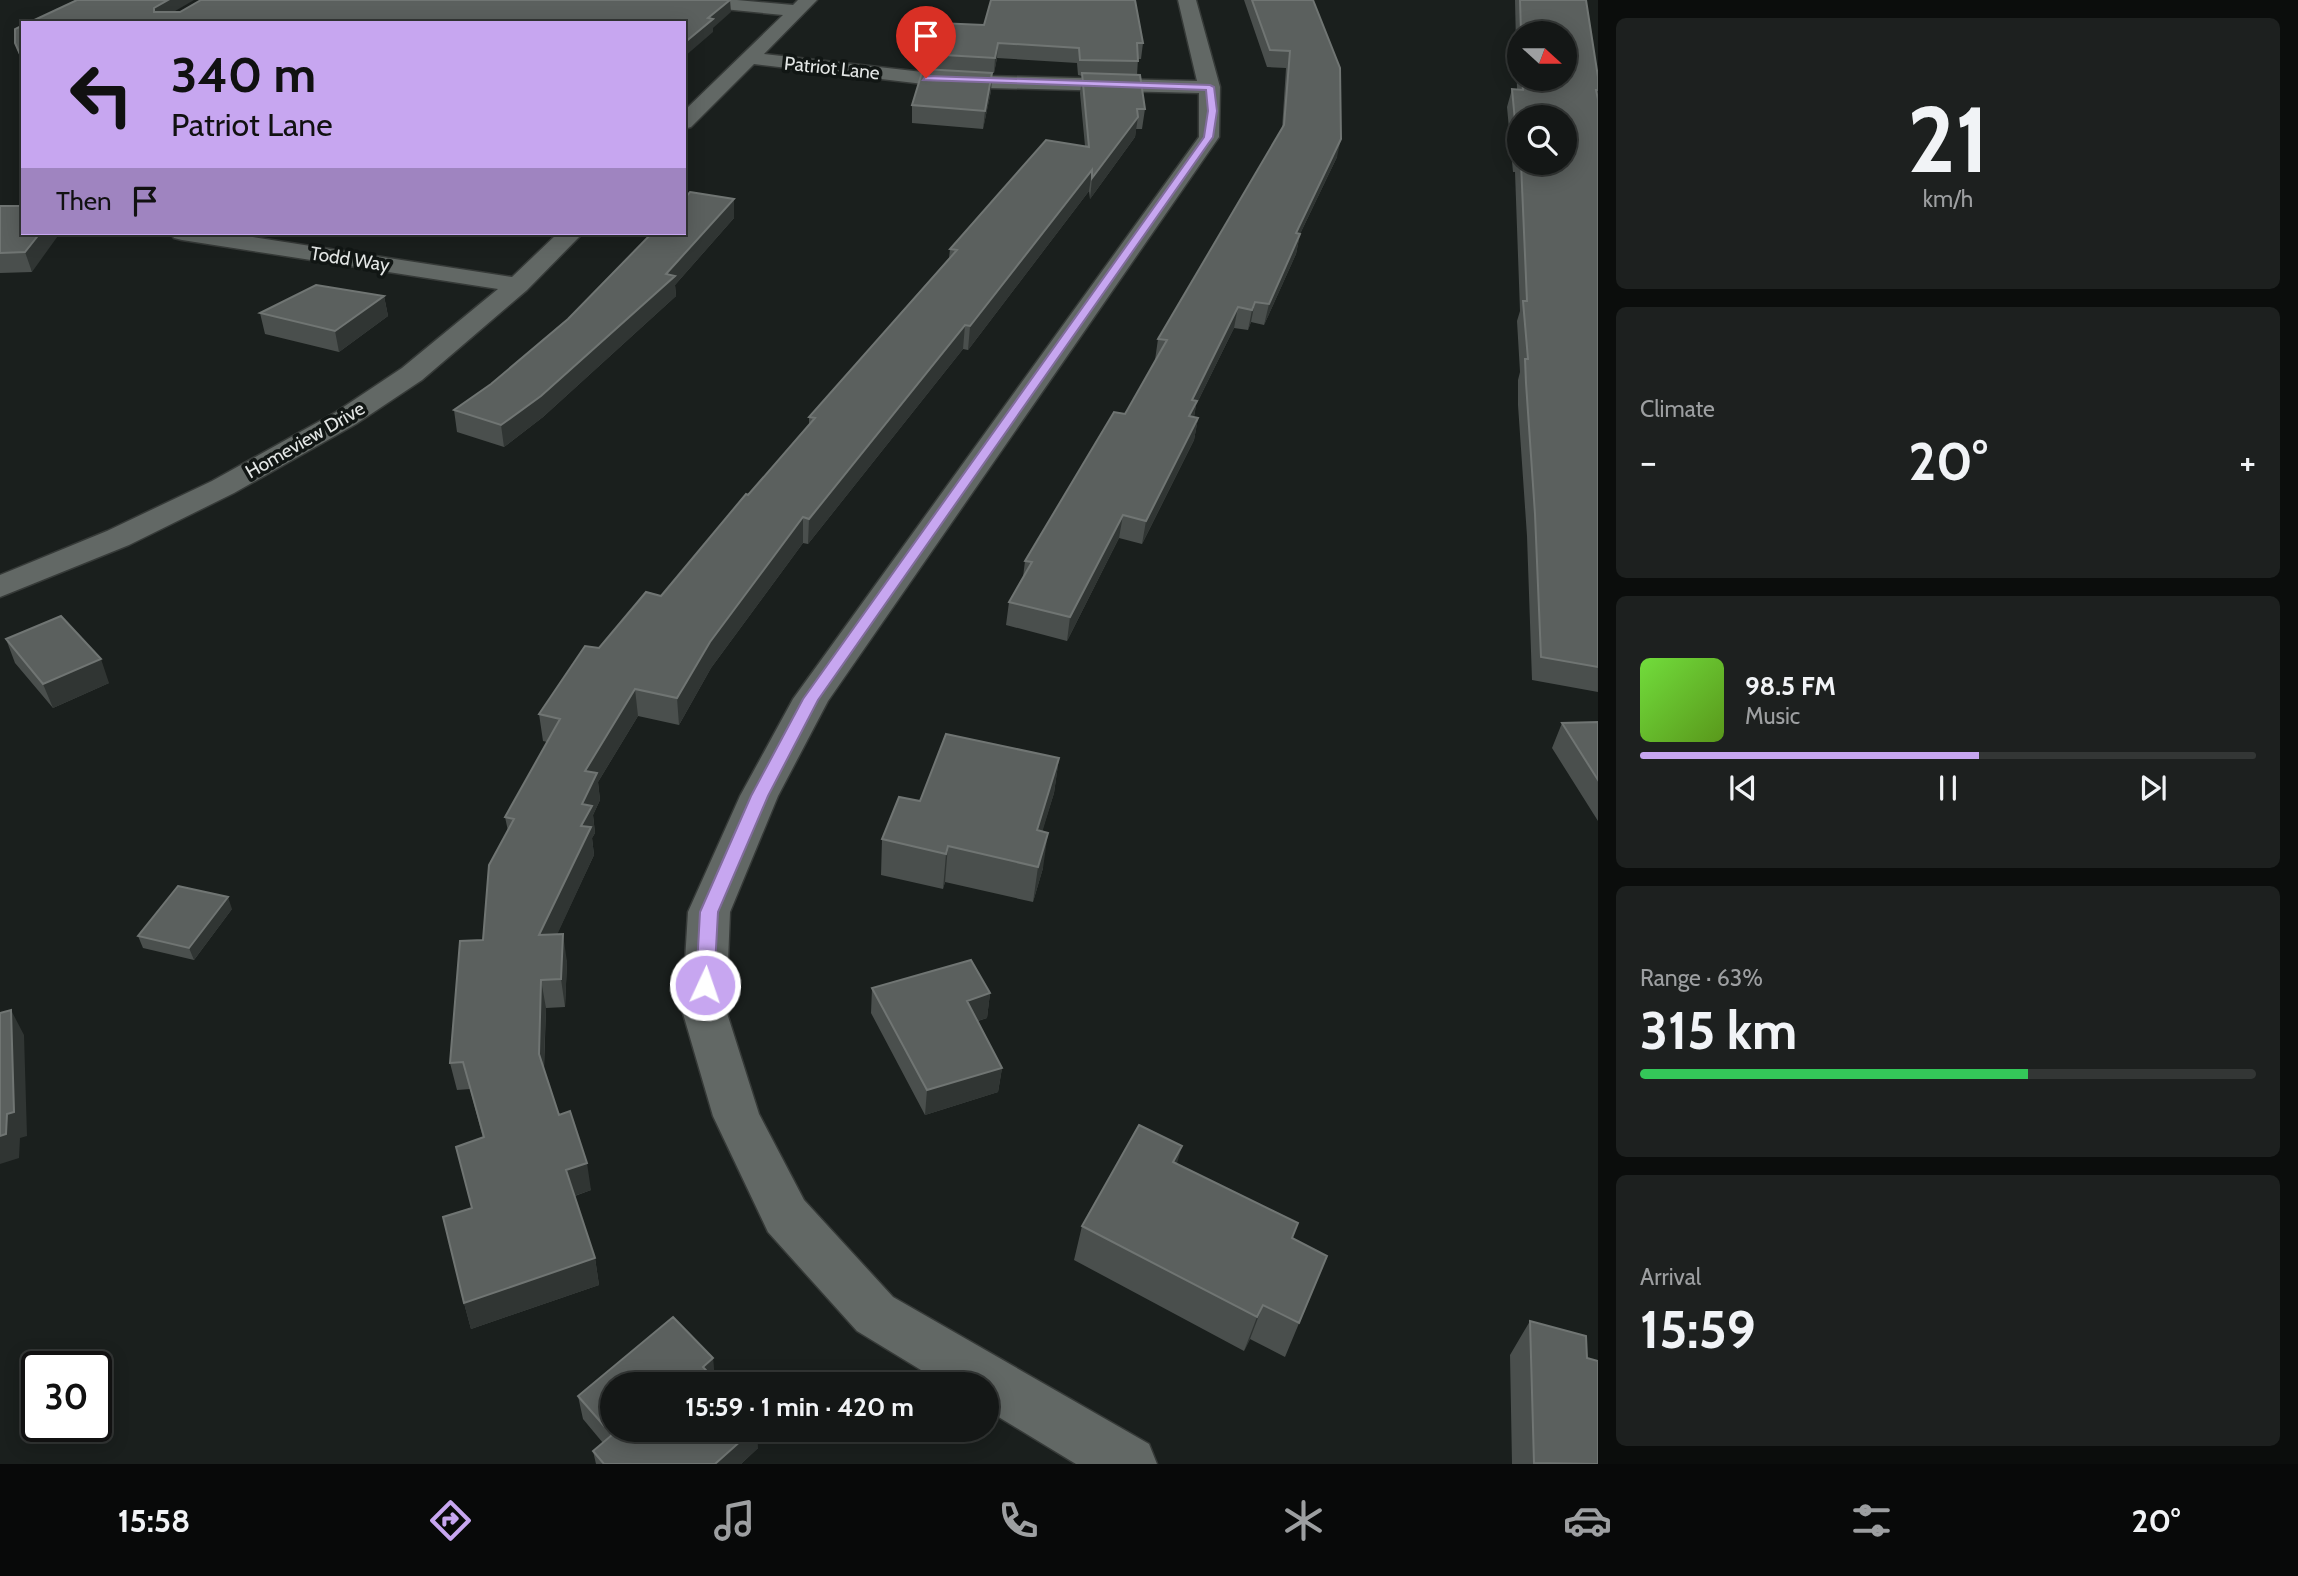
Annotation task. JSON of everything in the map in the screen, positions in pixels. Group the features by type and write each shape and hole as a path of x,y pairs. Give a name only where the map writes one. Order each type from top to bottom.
{"street":[{"path":"683,0 802,6"},
{"path":"1129,1464 875,1314 786,1216 736,1116 704,1010 709,912 759,796 811,699 1209,137 1212,111 1210,87 1187,0"},
{"path":"686,120 802,6"},
{"name":"Patriot Lane","path":"748,58 949,81 1210,87"},
{"name":"Todd Way","path":"195,235 518,285"},
{"name":"Homeview Drive","path":"0,587 118,538 223,487 346,418 412,374 518,285 569,235"}],"building":[{"path":"77,0 168,0 154,8 154,12 180,12 201,0 730,0 708,18 713,19 686,41 686,21 32,21"},
{"path":"991,0 1135,0 1143,43 1137,43 1138,61 1080,60 1079,48 998,43 995,58 928,54 938,23 984,25"},
{"path":"1252,0 1313,0 1340,68 1341,139 1296,233 1300,234 1269,304 1255,302 1252,310 1238,307 1192,400 1197,401 1189,416 1198,418 1146,521 1123,515 1070,617 1009,602 1032,562 1025,561 1114,412 1125,414 1167,340 1158,339 1284,125 1290,51 1270,50"},
{"path":"1520,0 1586,0 1598,77 1598,667 1541,657 1525,359 1528,359 1523,301 1527,301 1522,175 1577,175 1577,105 1514,105 1512,91 1577,91 1577,21 1521,21"},
{"path":"21,26 21,56 15,43 15,29"},
{"path":"923,69 992,73 985,111 912,105"},
{"path":"1082,73 1140,75 1145,109 1137,109 1138,117 1092,178 1092,170 970,326 965,325 809,519 803,517 710,642 677,698 635,689 585,771 597,773 582,804 592,806 581,826 591,827 539,935 563,934 561,979 541,980 539,1054 559,1115 570,1111 587,1163 566,1170 595,1258 464,1303 443,1217 472,1208 456,1147 484,1137 463,1062 450,1063 460,941 483,940 489,865 514,819 505,817 560,719 539,714 585,646 599,648 646,592 661,596 746,494 748,495 815,418 809,417 957,250 950,249 1046,140 1089,147"},
{"path":"690,192 734,199 666,274 675,276 541,396 501,425 454,410 491,384 568,319 650,235 686,235 686,197"},
{"path":"0,206 21,206 21,235 38,235 25,252 0,253"},
{"path":"316,285 384,296 335,331 260,313"},
{"path":"61,616 101,659 43,684 6,639"},
{"path":"1598,722 1598,780 1562,723"},
{"path":"946,734 1059,758 1037,830 1048,833 1038,867 948,846 946,854 882,839 899,797 920,801"},
{"path":"178,886 228,897 189,948 138,936"},
{"path":"971,960 990,993 967,1001 1002,1068 927,1090 872,988"},
{"path":"11,1010 14,1112 7,1114 6,1134 0,1136 0,1013"},
{"path":"1139,1125 1182,1146 1173,1162 1298,1223 1292,1238 1327,1256 1299,1323 1263,1305 1257,1317 1082,1226"},
{"path":"673,1317 713,1358 703,1367 708,1372 607,1372"},
{"path":"1530,1321 1586,1336 1587,1358 1598,1361 1598,1464 1534,1463"},
{"path":"600,1378 600,1421 578,1396"},
{"path":"604,1442 740,1442 715,1464 604,1464 593,1451"}],"route":[{"path":"705,985 709,912 759,796 811,699 1209,137 1212,111 1210,87 949,81 926,78"}]}
